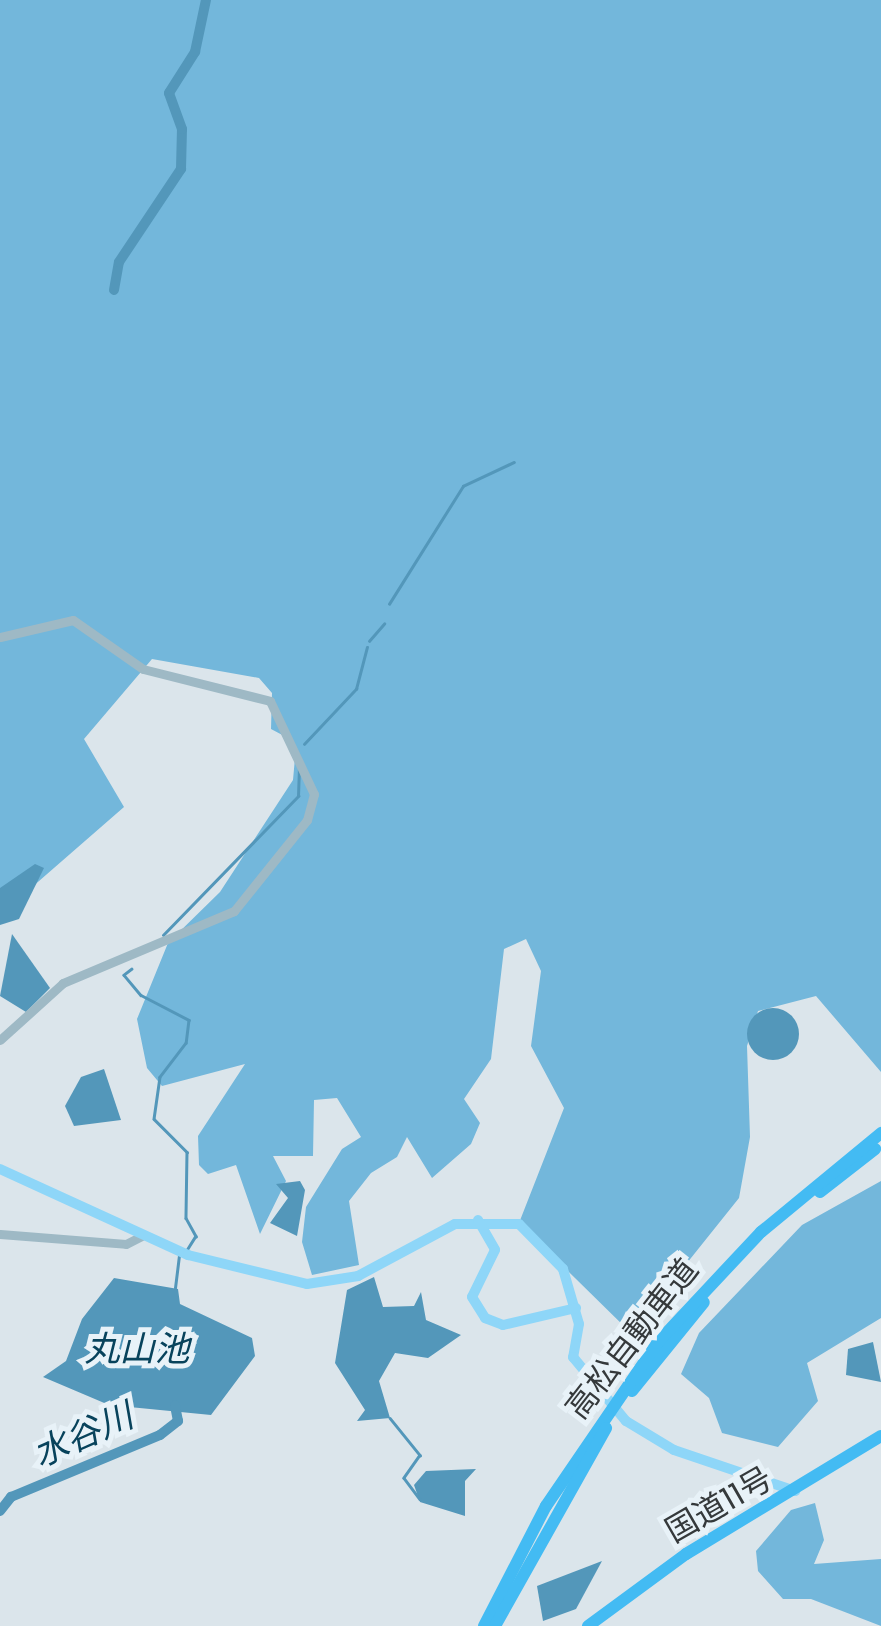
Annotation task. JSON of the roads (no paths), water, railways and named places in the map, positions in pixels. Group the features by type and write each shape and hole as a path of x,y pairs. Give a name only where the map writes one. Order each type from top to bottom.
{"highway":[{"name":"高松自動車道","path":"484,1626 546,1506 656,1343 762,1232 881,1133"},
{"name":"高松自動車道","path":"494,1626 586,1458 662,1351 767,1237 881,1144"},
{"name":"国道11号","path":"588,1626 686,1554 796,1492 881,1436"}],"main road":[{"path":"0,1169 142,1236 315,1285 358,1276 478,1220 510,1221 548,1245 576,1308 572,1357 626,1421 674,1450 796,1492"},
{"path":"478,1220 495,1250 472,1297 486,1318 503,1325 576,1308"}],"street":[{"path":"0,637 74,620 142,670 270,701 314,794 298,834 234,911 63,983 0,1040"},
{"path":"0,1234 126,1244 142,1236"}],"water":[{"path":"35,864 44,868 19,919 0,925 0,888"},
{"path":"12,934 50,988 26,1012 0,996"},
{"path":"773,1008 791,1016 799,1034 791,1052 773,1060 755,1052 747,1034 755,1016"},
{"path":"104,1069 121,1120 74,1126 65,1106 81,1077"},
{"path":"300,1181 305,1190 297,1236 270,1223 288,1198 276,1184"},
{"path":"374,1277 383,1307 414,1306 421,1292 426,1320 461,1335 428,1358 395,1353 379,1381 390,1418 357,1421 365,1410 335,1363 347,1290"},
{"name":"丸山池","path":"114,1278 178,1289 180,1304 252,1338 255,1356 211,1415 109,1405 43,1377 66,1361 82,1319"},
{"path":"873,1342 881,1382 846,1375 848,1349"},
{"path":"476,1469 465,1481 465,1516 420,1502 414,1485 426,1471"},
{"path":"602,1561 576,1609 543,1621 537,1586"}],"waterway":[{"path":"114,290 119,262 181,169 182,129 169,93 195,52 206,0"},
{"path":"389,604 463,486 514,462"},
{"path":"369,641 384,624"},
{"path":"304,744 356,689 367,647"},
{"path":"163,935 298,796 299,770"},
{"path":"132,969 124,975 141,995 189,1020 186,1043 160,1077 154,1119 187,1152 186,1218 196,1236 188,1249"},
{"path":"175,1288 179,1256"},
{"name":"水谷川","path":"0,1511 11,1497 160,1435 178,1421 175,1405"},
{"path":"390,1418 420,1455 404,1478 420,1499"}]}
